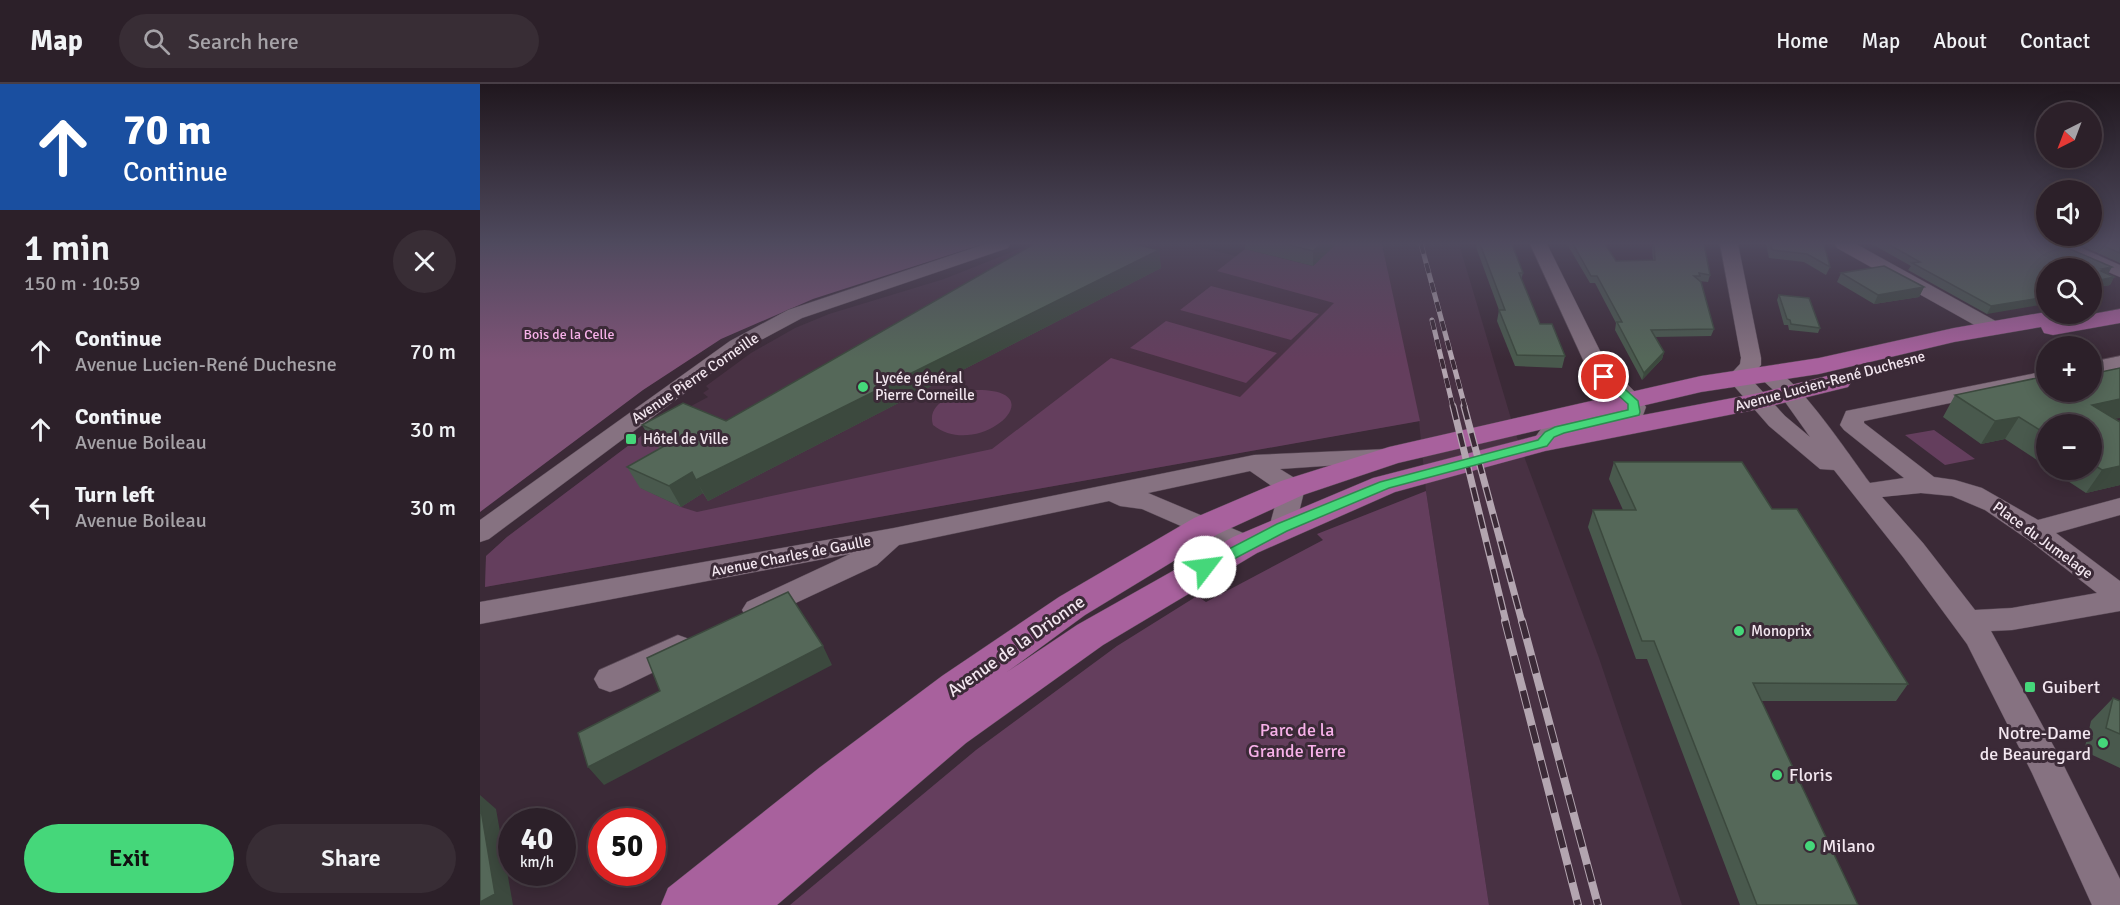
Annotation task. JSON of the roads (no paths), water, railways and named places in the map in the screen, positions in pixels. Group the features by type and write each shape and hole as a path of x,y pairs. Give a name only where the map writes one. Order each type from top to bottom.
{"main road":[{"path":"2102,309 2120,305"},
{"name":"Avenue Lucien-René Duchesne","path":"1389,456 1630,399 1738,378 1763,388 1791,394 1938,353 2120,316"},
{"name":"Avenue Lucien-René Duchesne","path":"1435,471 1763,388 1820,366 2036,321"},
{"name":"Avenue de la Drionne","path":"685,905 956,687 1072,606 1206,525 1292,488 1389,456"},
{"name":"Avenue de la Drionne","path":"740,905 951,731 1090,635 1245,545 1384,485 1435,471"}],"street":[{"name":"Avenue Pierre Corneille","path":"480,532 737,345 795,314 889,282"},
{"path":"1543,443 1549,434 1559,430 1630,415 1634,412 1635,407 1630,399 1604,377 1557,282"},
{"path":"1736,282 1751,358 1750,365 1738,378"},
{"path":"1912,282 1994,328"},
{"path":"2102,366 2120,362"},
{"path":"1928,485 1852,425 1854,416 2036,379"},
{"path":"1763,388 1777,421 1864,493"},
{"path":"1791,394 1864,493 1913,550 1968,621 2009,691 2112,905"},
{"name":"Avenue Charles de Gaulle","path":"480,613 894,537 1254,463 1389,456"},
{"path":"1254,463 1292,488 1282,528"},
{"name":"Place du Jumelage","path":"1864,493 1890,486 1928,485 1957,488 1992,502 2120,598"},
{"name":"Avenue Charles de Gaulle","path":"1101,496 1147,501 1206,525 1245,545"},
{"path":"2032,531 2120,506"},
{"path":"738,619 867,558 894,537"},
{"name":"Place du Jumelage","path":"1968,621 2012,619 2120,598"},
{"path":"610,679 705,634"}],"railway":[{"path":"1431,282 1465,407"},
{"path":"1432,320 1453,407"},
{"path":"1453,406 1506,622"},
{"path":"1464,406 1522,622"},
{"path":"1505,621 1578,905"},
{"path":"1522,621 1598,905"}],"place":[{"name":"Lycée général Pierre Corneille","path":"863,387"},
{"name":"Hôtel de Ville","path":"631,439"},
{"name":"Monoprix","path":"1739,631"},
{"name":"Guibert","path":"2030,687"},
{"name":"Notre-Dame de Beauregard","path":"2103,743"},
{"name":"Floris","path":"1777,775"},
{"name":"Milano","path":"1810,846"}],"park label":[{"name":"Bois de la Celle","path":"569,334"},
{"name":"Parc de la Grande Terre","path":"1297,740"}]}
